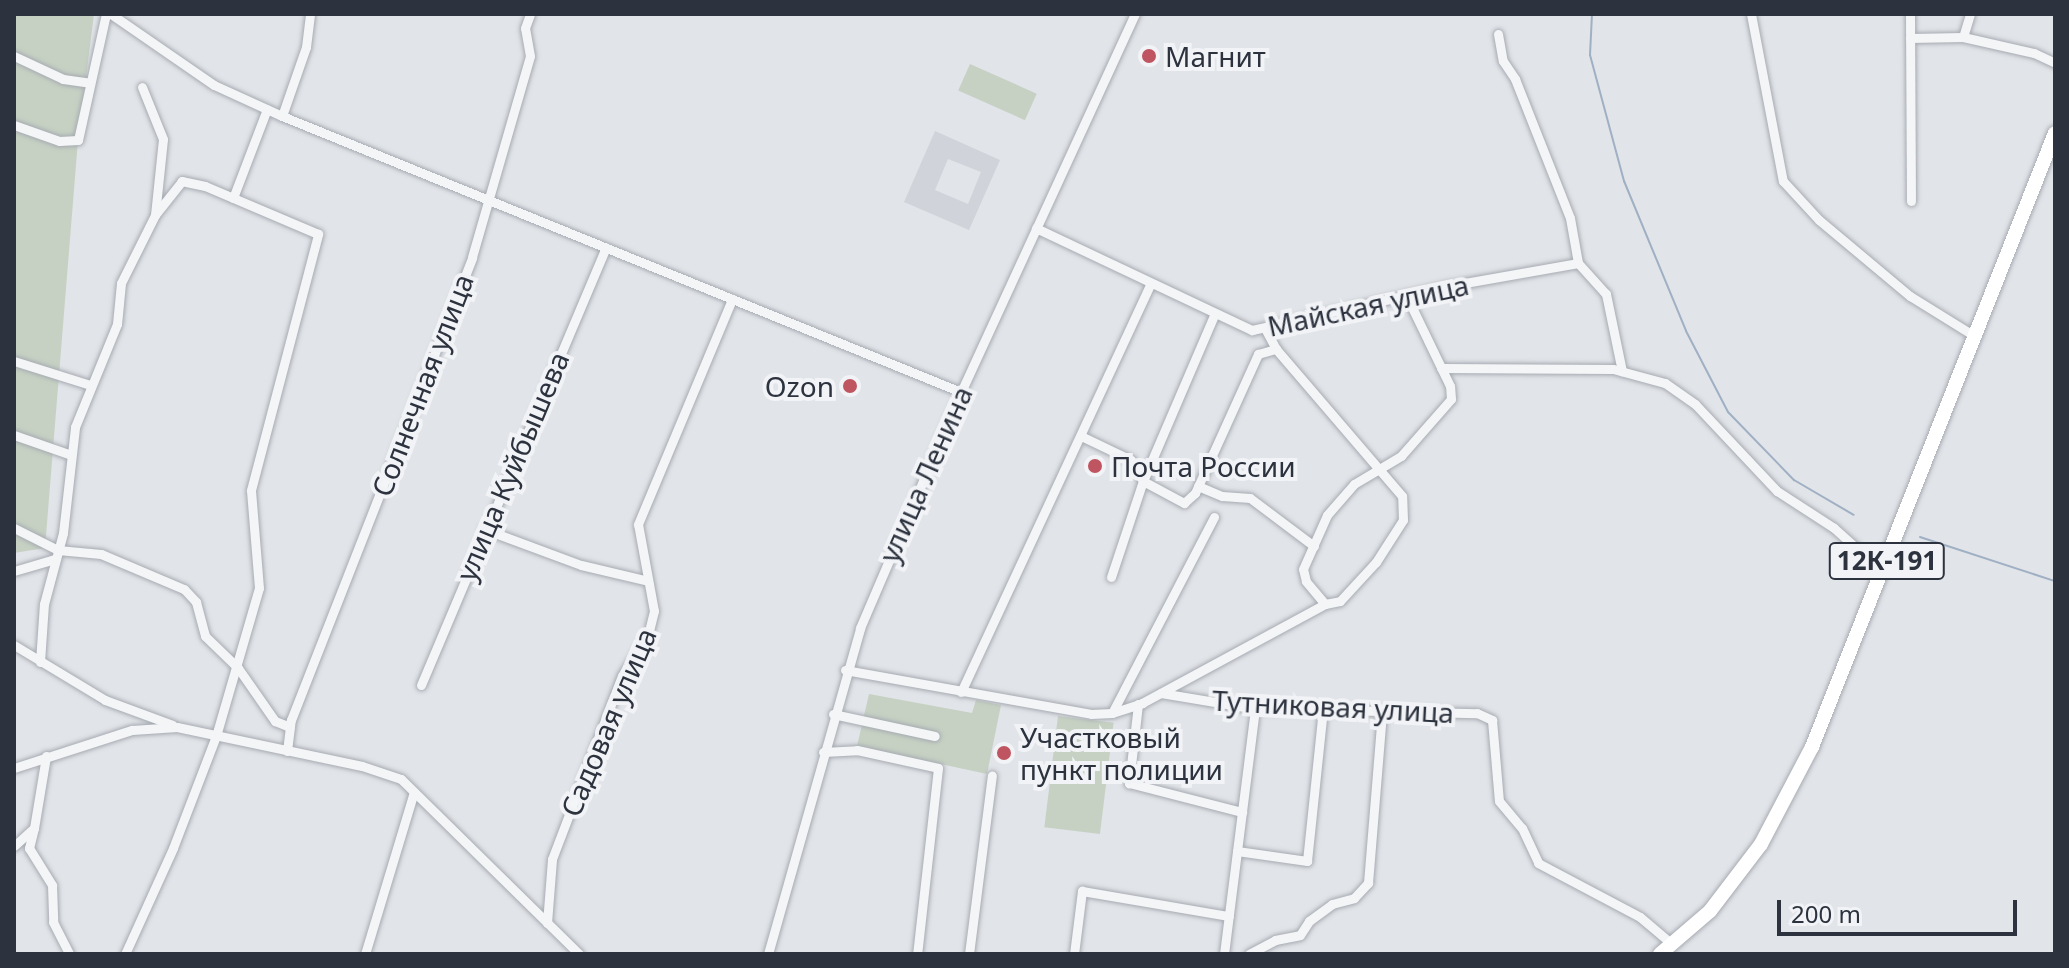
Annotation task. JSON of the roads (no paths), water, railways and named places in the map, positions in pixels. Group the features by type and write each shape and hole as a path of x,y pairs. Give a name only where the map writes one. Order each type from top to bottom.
{"main road":[{"name":"12К-191","path":"1660,954 1710,911 1761,844 1812,747 2055,133"}],"street":[{"path":"14,125 59,141 78,140 109,14 124,18 214,85 282,116 961,392"},
{"path":"282,116 306,47 310,14"},
{"name":"Солнечная улица","path":"287,751 290,727 472,257 530,56 525,28 530,14"},
{"name":"улица Ленина","path":"768,954 845,670 961,392 1135,14"},
{"path":"1751,14 1783,181 1819,220 1910,296 1973,335"},
{"path":"1910,14 1911,201"},
{"path":"1963,37 1970,14"},
{"path":"1498,34 1503,61 1515,79 1570,218 1578,263 1606,294 1622,371"},
{"path":"1910,38 1963,37 2034,53 2055,63"},
{"path":"14,56 63,79 90,83"},
{"path":"142,87 163,139 155,215"},
{"path":"233,198 267,109"},
{"path":"40,662 44,604 56,554 71,455 90,385 117,324 121,283 155,215 182,181 233,198 318,234 251,490 259,588 234,663 216,736 125,954"},
{"name":"Майская улица","path":"1036,228 1214,315 1252,330 1406,295 1578,263"},
{"name":"улица Куйбышева","path":"421,685 484,529 606,247"},
{"path":"961,692 1151,283"},
{"path":"1325,604 1306,581 1303,569 1327,515 1354,484 1380,469 1428,430 1451,399 1441,368 1406,295"},
{"name":"Садовая улица","path":"547,923 552,859 622,676 648,635 654,611 638,524 732,299"},
{"path":"1111,577 1143,481 1214,315"},
{"path":"845,670 1091,714 1112,713 1161,693 1325,604 1340,601 1376,562 1403,520 1402,496 1276,349 1265,328"},
{"path":"1081,436 1131,460 1143,481 1184,503 1198,486 1258,354 1276,349"},
{"path":"14,361 90,385"},
{"path":"1441,368 1622,371 1665,383 1695,404 1777,491 1834,528 1883,572"},
{"path":"14,435 71,455"},
{"path":"1198,486 1222,496 1250,498 1314,546"},
{"path":"1112,713 1214,517"},
{"path":"14,528 56,554"},
{"path":"484,529 581,565 648,581"},
{"path":"14,571 56,554 101,554 184,589 196,602 205,636 234,663 275,721 290,727"},
{"path":"14,645 105,700 177,727 362,766 401,779 579,954"},
{"name":"Тутниковая улица","path":"1161,693 1255,708 1477,713 1492,720 1499,801 1522,828 1538,863 1640,917 1672,944"},
{"path":"1138,704 1129,783 1242,812"},
{"path":"1224,954 1255,708"},
{"path":"1237,851 1307,861 1323,709"},
{"path":"1249,954 1275,940 1300,935 1309,921 1332,904 1354,898 1368,883 1382,711"},
{"path":"833,714 935,736"},
{"path":"14,768 132,730 177,727"},
{"path":"823,752 857,750 938,768 917,954"},
{"path":"46,756 29,848 52,885 53,922 69,954"},
{"path":"969,954 992,775"},
{"path":"365,954 414,792"},
{"path":"14,846 34,828"},
{"path":"1074,954 1082,891 1229,916"}],"waterway":[{"path":"1592,14 1590,55 1624,181 1686,331 1728,412 1794,480 1854,515"},
{"path":"1920,537 2055,581"}],"place":[{"name":"Магнит","path":"1149,56"},
{"name":"Ozon","path":"850,386"},
{"name":"Почта России","path":"1095,466"},
{"name":"Участковый пункт полиции","path":"1004,753"}]}
